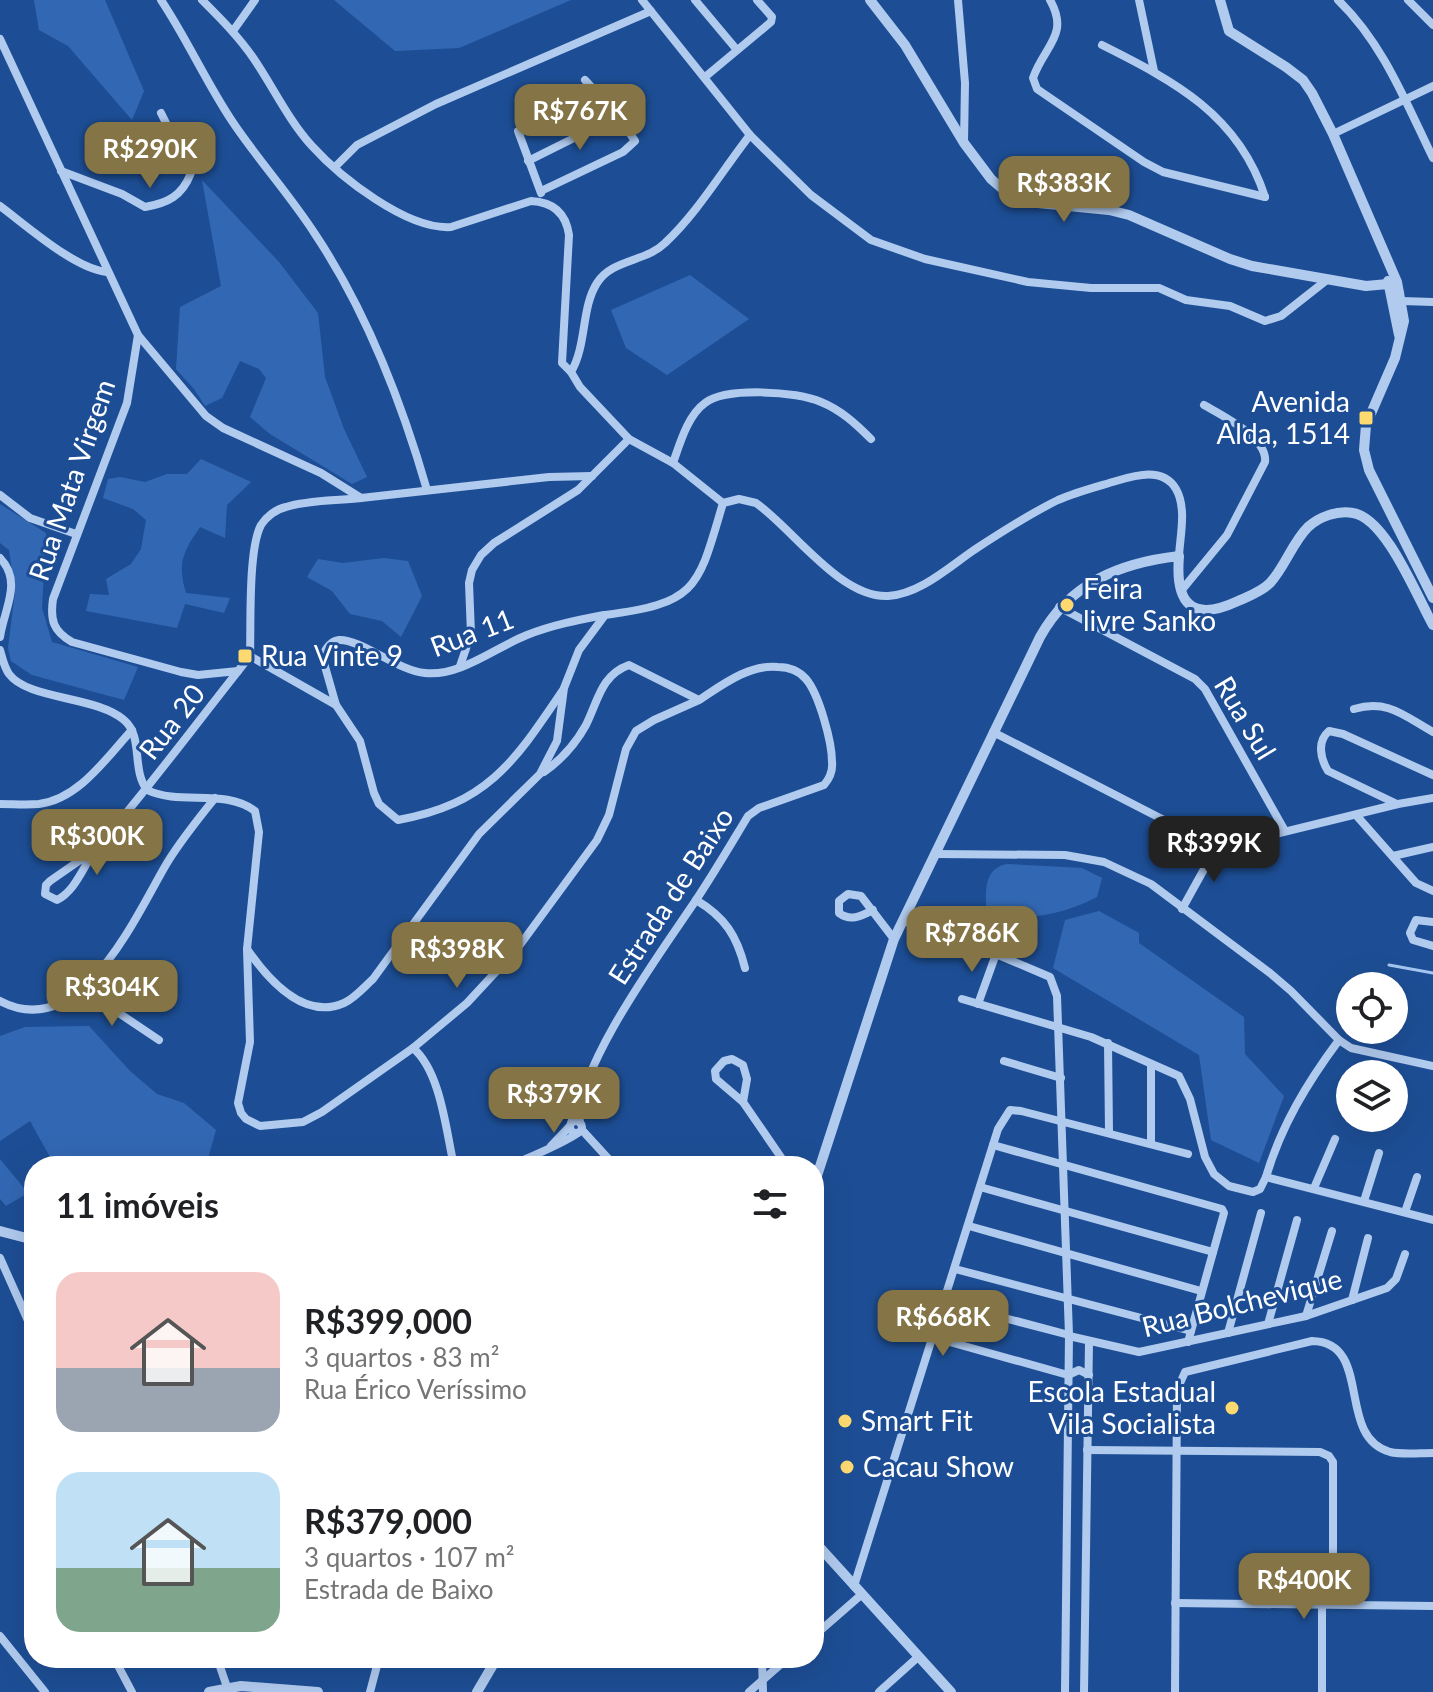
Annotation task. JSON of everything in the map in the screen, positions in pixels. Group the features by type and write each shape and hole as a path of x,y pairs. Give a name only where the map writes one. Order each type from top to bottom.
{"street":[{"path":"161,0 231,118 329,257 379,352 407,419 427,490"},
{"path":"202,0 233,31 311,145 389,209 407,219 439,228 451,227 519,203 543,202 562,213 569,235 562,363 565,369 571,372 580,387 629,439 673,463 723,503 739,499 756,503 837,575 871,594 887,596 905,593 1058,500 1144,474 1168,480 1180,500 1177,572 1181,591 1196,608 1207,611 1223,608 1267,586 1308,528 1338,512 1355,513 1368,519 1389,544 1433,625"},
{"path":"233,31 255,0"},
{"path":"642,0 750,135 811,195 855,231 884,246 1001,277 1056,286 1159,288 1186,300 1230,306 1265,321 1281,316 1328,279"},
{"path":"695,0 737,50"},
{"path":"705,77 771,22 772,17 757,0"},
{"path":"870,0 905,45 964,143 991,179 1005,191 1022,199 1129,215 1252,266 1366,286 1397,298 1433,302"},
{"path":"958,0 965,83 964,143"},
{"path":"1050,0 1059,21 1056,35 1033,78 1037,89 1163,172 1265,197 1258,176 1228,127 1213,112 1154,71 1102,45"},
{"path":"1139,0 1154,71"},
{"path":"1220,0 1229,31 1303,80 1333,134 1393,271 1404,321 1395,358 1366,425 1364,450 1369,470 1433,598"},
{"path":"1338,0 1364,28 1380,52 1433,158"},
{"path":"1408,0 1433,25"},
{"path":"335,167 357,145 436,104 651,11"},
{"path":"0,40 138,335 206,416 223,428 321,473 361,498"},
{"path":"541,191 631,148 635,137 585,80"},
{"path":"1333,134 1433,86"},
{"path":"543,202 518,134 521,128 595,92"},
{"path":"61,171 122,194 145,207 163,204 186,187 191,173 161,113"},
{"path":"528,161 618,116"},
{"path":"571,372 580,354 592,292 598,281 617,266 662,246 750,135"},
{"path":"0,206 78,263 93,271 107,272"},
{"path":"1388,263 1388,284 1397,298"},
{"path":"1366,286 1388,284"},
{"name":"Rua Mata Virgem","path":"138,335 127,403 53,599 51,615 54,627 72,642 181,672 198,675 238,671"},
{"path":"673,463 681,440 702,404 730,393 804,396 818,400 852,420 871,439"},
{"path":"1181,591 1227,535 1266,455 1259,442 1204,405"},
{"path":"460,666 471,634 469,583 481,555 494,543 578,490 629,439"},
{"path":"592,476 549,477 427,490 285,507 273,512 262,523 254,552 250,656 336,705 360,741 379,804 398,820 436,812 467,799 493,780 516,757 564,688 579,650 605,615"},
{"path":"0,495 30,518 76,534"},
{"name":"Rua 11","path":"336,705 322,656 330,644 338,640 351,642 426,674 460,666 563,622 650,609 671,601 698,576 723,503"},
{"path":"823,1156 894,939 1040,637 1059,607 1074,593 1107,575 1139,563 1179,556"},
{"path":"0,558 11,576 12,591 0,637"},
{"name":"Rua Sul","path":"1059,607 1195,679 1205,689 1285,831"},
{"path":"0,650 8,673 15,680 104,709 126,721 132,730 139,774 147,790 166,796 215,798 246,805 255,811 258,820 247,949 250,1042 238,1103 241,1113 253,1124 269,1126 303,1122 322,1112 413,1048 492,979 597,840 609,815 626,749 636,731 699,700"},
{"name":"Rua 20","path":"96,849 50,881 45,894 57,900 66,894 96,849 147,790 250,656"},
{"path":"247,949 268,978 294,997 325,1007 353,998 373,979 479,834 540,774 557,762 576,740 601,689 618,669 629,665 639,668 699,700"},
{"name":"Estrada de Baixo","path":"576,1127 584,1094 625,1007 753,810 824,785 829,779 833,763 818,703 804,676 794,670 770,667 732,678 699,700"},
{"path":"540,774 557,741 564,688"},
{"path":"1354,709 1370,704 1385,706 1433,732"},
{"path":"0,804 40,804 60,798 77,788 132,730"},
{"path":"1398,804 1328,771 1321,753 1323,738 1329,731 1353,738 1433,775"},
{"path":"993,732 1193,835 1218,844 1247,841 1433,798"},
{"path":"0,1001 22,1010 40,1010 52,1007 83,989 106,964 179,845 215,798"},
{"path":"1356,815 1416,883 1433,891"},
{"path":"1182,909 1218,844"},
{"path":"1393,856 1433,847"},
{"path":"936,854 1065,855 1104,862 1151,884 1270,973 1336,1037"},
{"path":"696,900 723,920 741,948 745,968"},
{"path":"873,910 894,939"},
{"path":"1433,922 1416,920 1410,933 1413,940 1433,946"},
{"path":"903,921 976,939 996,954 1050,977 1057,996 1069,1299 1065,1692"},
{"path":"978,1004 996,954"},
{"path":"83,989 159,1040"},
{"path":"962,999 1108,1043 1179,1076 1190,1099 1205,1157 1221,1181 1253,1192 1260,1189 1266,1177 1272,1154 1294,1108 1336,1044"},
{"path":"1108,1043 1109,1132"},
{"path":"1347,1044 1365,1053 1433,1066"},
{"path":"413,1048 421,1055 431,1074 452,1156"},
{"path":"743,1102 747,1079 743,1065 732,1059 724,1061 715,1071 716,1079 743,1102 780,1156"},
{"path":"1004,1061 1061,1078"},
{"path":"1151,1065 1151,1144"},
{"path":"824,1626 857,1591 932,1337 993,1145 1006,1114 1010,1110 1021,1111 1188,1154"},
{"path":"530,1156 551,1146 576,1127 605,1156"},
{"path":"1314,1188 1335,1139"},
{"path":"993,1145 1222,1209 1188,1342"},
{"path":"1364,1201 1379,1153"},
{"path":"1266,1177 1433,1220"},
{"path":"1405,1212 1417,1177"},
{"path":"980,1187 1213,1252"},
{"path":"1228,1333 1261,1213"},
{"path":"1268,1324 1297,1220"},
{"path":"969,1226 1201,1291"},
{"path":"0,1231 24,1237"},
{"path":"1306,1316 1332,1231"},
{"path":"1352,1300 1368,1238"},
{"name":"Rua Bolchevique","path":"944,1302 1139,1352 1306,1316 1352,1300 1393,1284 1405,1254"},
{"path":"0,1258 24,1312"},
{"path":"955,1269 1191,1331"},
{"path":"932,1337 1068,1375 1079,1370 1089,1375"},
{"path":"1084,1692 1089,1341"},
{"path":"1175,1692 1177,1390 1185,1372 1321,1341 1340,1351 1346,1361 1361,1424 1372,1441 1390,1452 1433,1453"},
{"path":"1068,1416 1077,1420 1088,1418"},
{"path":"1068,1436 1077,1434 1088,1438"},
{"path":"1087,1450 1320,1452 1333,1462 1333,1555"},
{"path":"824,1553 951,1692"},
{"path":"1066,1591 1074,1596 1086,1594"},
{"path":"1175,1603 1433,1606"},
{"path":"1322,1605 1322,1692"},
{"path":"1066,1615 1074,1609 1085,1611"},
{"path":"0,1636 24,1666"},
{"path":"879,1692 918,1657"},
{"path":"26,1668 45,1692"},
{"path":"119,1668 132,1692"},
{"path":"218,1668 219,1690 318,1692"},
{"path":"370,1692 376,1668"},
{"path":"477,1692 491,1668"},
{"path":"762,1668 763,1692"},
{"path":"749,1692 776,1668"}],"shaded area":[{"path":"34,0 105,0 144,91 132,120 68,46 39,30"},
{"path":"334,0 571,0 459,48 395,51"},
{"path":"202,180 279,262 318,313 325,377 344,429 367,477 352,484 270,434 250,417 266,378 259,369 240,361 222,398 205,406 176,369 180,307 221,286"},
{"path":"690,275 749,319 667,375 626,348 611,310"},
{"path":"201,459 251,482 227,505 225,538 200,527 183,558 186,593 230,598 224,613 185,604 177,628 86,611 90,594 109,595 106,579 131,564 141,549 146,520 133,509 103,498 108,479 120,477 145,482 167,474 187,474"},
{"path":"0,504 46,533 42,608 52,642 138,667 124,700 32,675 11,661 8,648 15,592 9,550 0,543"},
{"path":"384,558 408,561 422,596 401,637 382,621 350,614 332,591 307,577 318,559 343,563"},
{"path":"1007,864 1082,868 1102,878 1097,897 1068,909 1043,915 986,920 989,878 998,867"},
{"path":"1099,911 1139,933 1139,943 1244,1017 1245,1054 1284,1096 1259,1163 1211,1140 1199,1055 1053,968 1065,920"},
{"path":"89,1026 130,1071 157,1094 184,1103 216,1130 209,1156 49,1156 30,1121 0,1141 0,1036 25,1027"},
{"path":"0,1159 24,1188 24,1195 6,1206 0,1199"}],"waterway":[{"path":"1389,965 1433,973"}],"place":[{"name":"Avenida Alda, 1514","path":"1366,418"},
{"name":"Feira livre Sanko","path":"1067,605"},
{"name":"Rua Vinte 9","path":"245,656"},
{"name":"Escola Estadual Vila Socialista","path":"1232,1408"},
{"name":"Smart Fit","path":"845,1421"},
{"name":"Cacau Show","path":"847,1467"}]}
